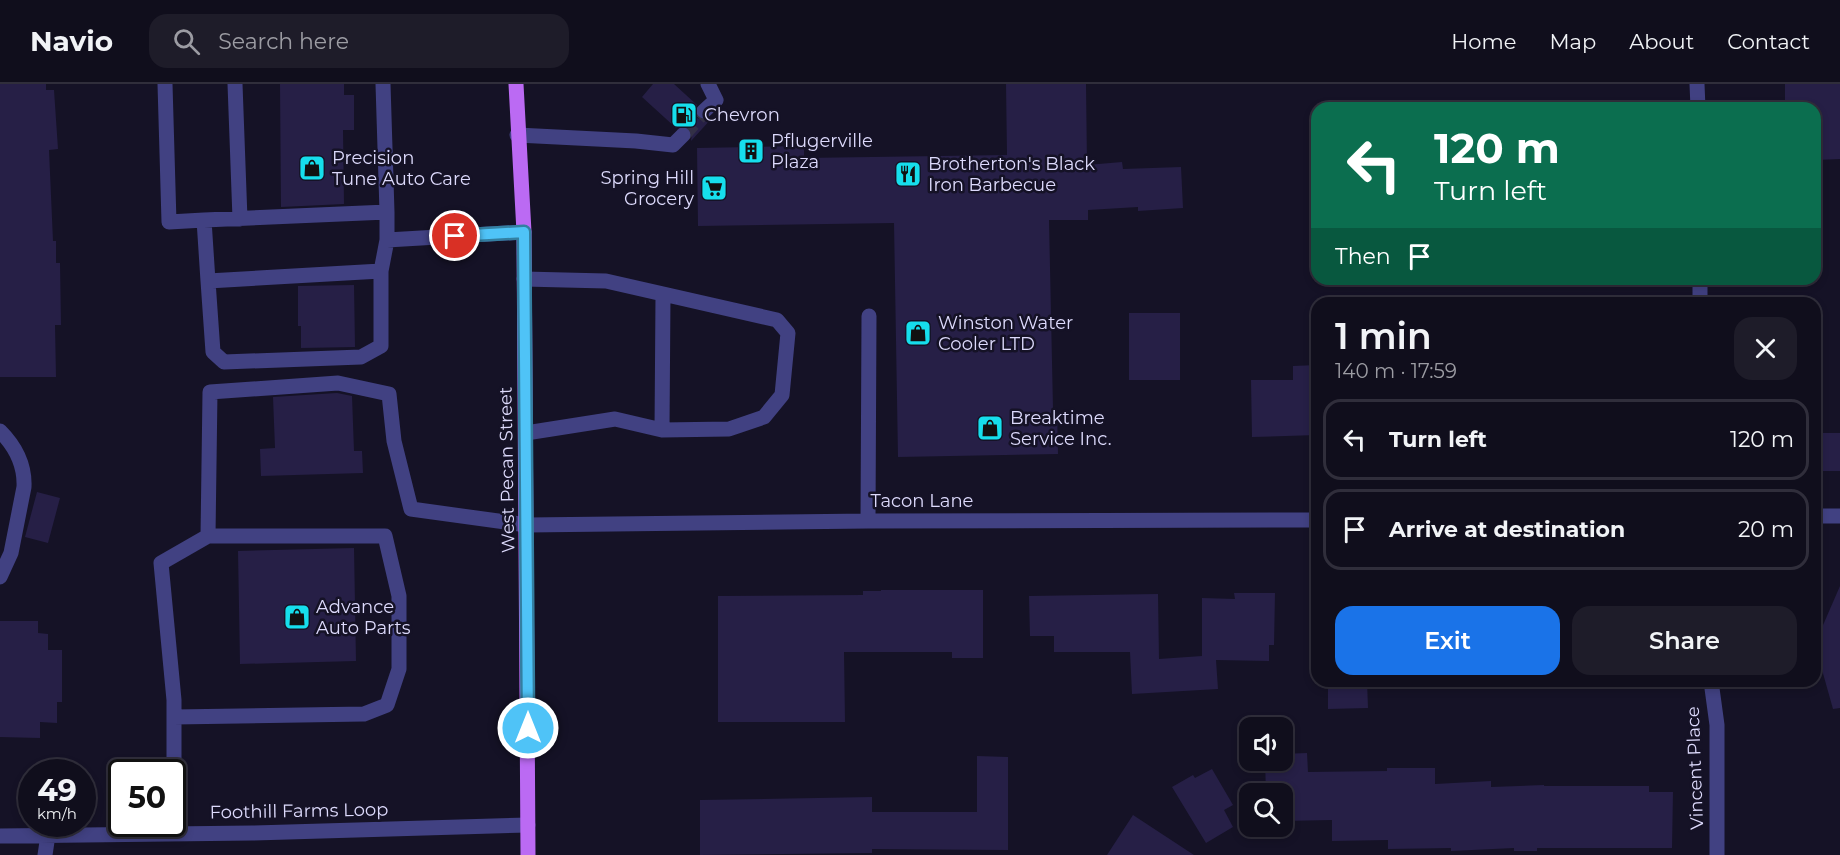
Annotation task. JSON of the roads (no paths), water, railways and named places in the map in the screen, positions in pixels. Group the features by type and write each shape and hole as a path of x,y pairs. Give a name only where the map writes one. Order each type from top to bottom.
{"main road":[{"name":"West Pecan Street","path":"516,84 524,232 528,855"}],"street":[{"path":"165,84 169,222 387,212"},
{"path":"235,84 240,219"},
{"path":"204,220 213,352 224,362 361,357 381,346 381,271 387,240 383,84"},
{"path":"704,111 716,100 708,84"},
{"path":"1697,84 1698,102"},
{"path":"517,135 673,145 684,135"},
{"path":"387,240 524,232"},
{"path":"208,281 381,271"},
{"path":"524,279 606,282 777,320 788,333 782,395 764,417 729,429 662,430 615,420 526,433"},
{"path":"662,430 663,295"},
{"path":"868,521 869,316"},
{"name":"Tacon Lane","path":"208,536 210,392 338,383 389,394 394,441 411,508 527,525 868,521 1311,520"},
{"path":"0,431 16,451 25,477 10,553 0,577"},
{"path":"1821,516 1840,516"},
{"path":"174,717 364,714 387,705 399,669 399,596 385,536 208,536 161,563 174,700 174,717 174,759"},
{"name":"Vincent Place","path":"1712,687 1717,725 1717,855"},
{"name":"Foothill Farms Loop","path":"186,833 528,825"},
{"name":"Foothill Farms Loop","path":"0,836 18,836"},
{"path":"45,855 48,837"}],"tunnel":[{"path":"683,135 704,111"}],"place":[{"name":"Chevron","path":"684,115"},
{"name":"Pflugerville Plaza","path":"751,151"},
{"name":"Precision Tune Auto Care","path":"312,168"},
{"name":"Brotherton's Black Iron Barbecue","path":"908,174"},
{"name":"Spring Hill Grocery","path":"714,188"},
{"name":"Winston Water Cooler LTD","path":"918,333"},
{"name":"Breaktime Service Inc.","path":"990,428"},
{"name":"Advance Auto Parts","path":"297,617"}]}
